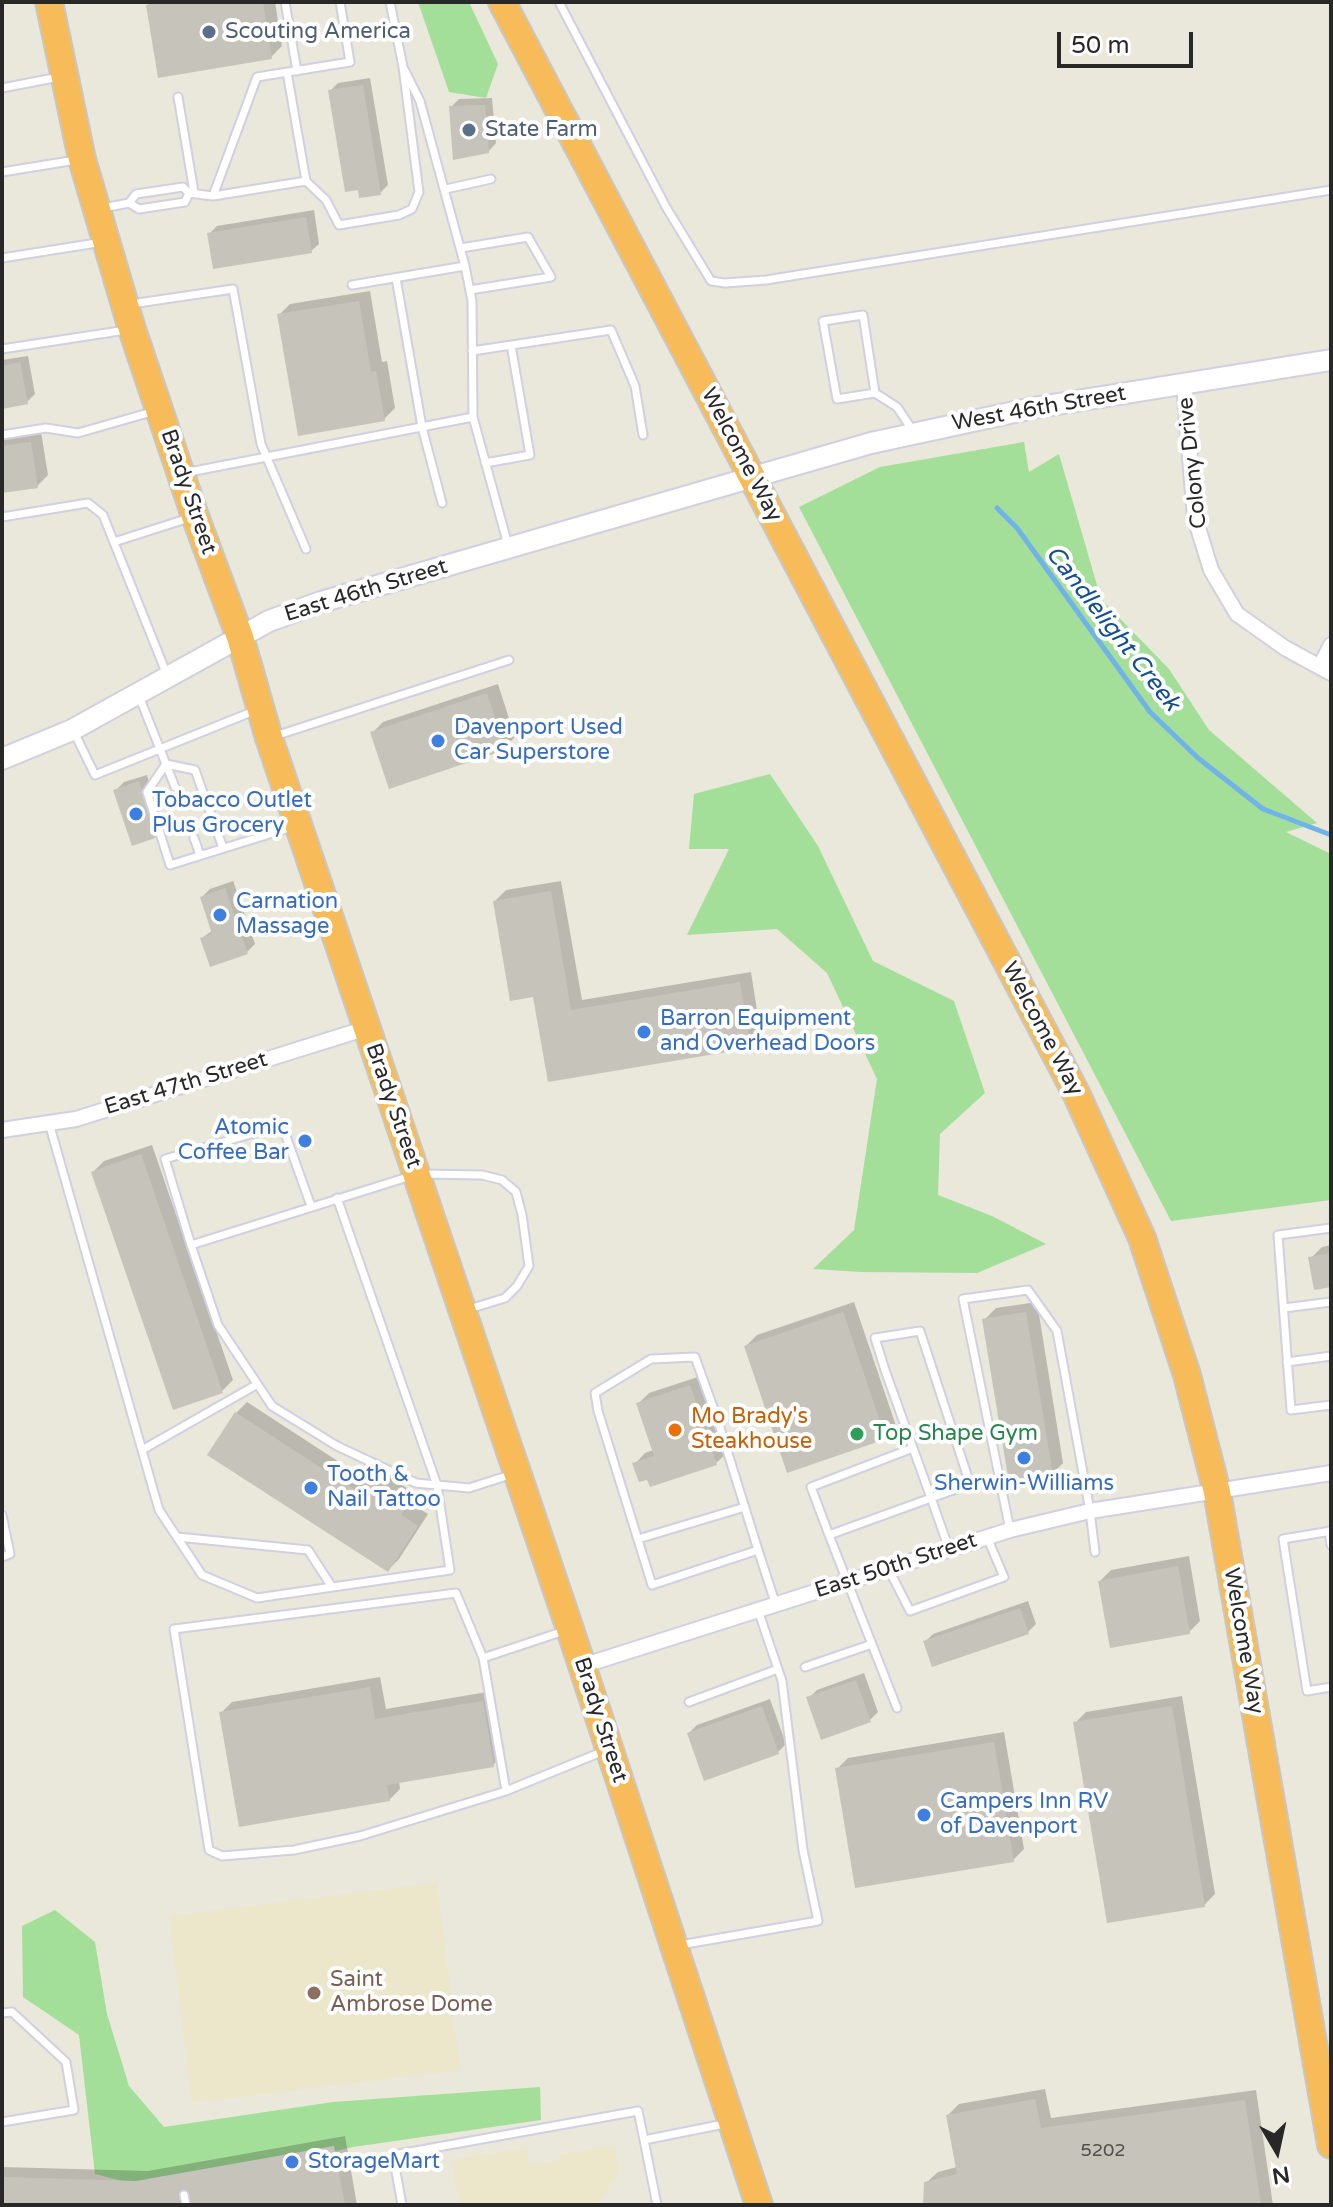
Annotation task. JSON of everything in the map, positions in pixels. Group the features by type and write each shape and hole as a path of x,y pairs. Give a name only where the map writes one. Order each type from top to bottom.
{"highway":[{"name":"Brady Street","path":"49,2 82,159 129,317 195,516 240,637 269,738 518,1473 759,2205"},
{"name":"Welcome Way","path":"502,2 1076,1093 1142,1238 1187,1375 1217,1492 1331,2145"}],"street":[{"name":"West 46th Street","path":"752,476 914,432 1033,408 1331,360"},
{"name":"Colony Drive","path":"1184,384 1195,518 1211,570 1237,614 1285,648 1326,670"},
{"name":"East 46th Street","path":"2,759 72,730 269,621 321,602 752,476"},
{"path":"1326,670 1331,645"},
{"name":"East 47th Street","path":"2,1130 76,1119 367,1028"},
{"name":"East 50th Street","path":"582,1666 1010,1530 1090,1511 1331,1473"}],"lane":[{"path":"285,2 297,71"},
{"path":"213,196 257,77 350,62 340,2"},
{"path":"287,72 306,181 326,200 339,225 399,215 412,209 419,192 403,67 390,2"},
{"path":"559,2 666,207 711,281 766,280 1331,190"},
{"path":"403,67 420,101 465,266 470,290 473,417 508,547"},
{"path":"2,88 63,76"},
{"path":"129,203 139,209 185,202 192,193 178,97"},
{"path":"2,172 82,159"},
{"path":"446,189 491,179"},
{"path":"97,209 129,203 136,194 171,188 183,187 192,193 213,196 306,181"},
{"path":"461,248 528,237 551,277 470,290"},
{"path":"2,258 105,241"},
{"path":"352,285 465,266"},
{"path":"396,278 422,427 442,503"},
{"path":"2,349 233,289 261,444 306,549"},
{"path":"875,393 863,315 823,321 837,399 875,393 897,407 914,432"},
{"path":"472,351 611,330 635,386 643,435"},
{"path":"485,463 530,455 511,345"},
{"path":"2,435 46,428 78,433 161,409"},
{"path":"181,474 473,417"},
{"path":"2,517 88,503 103,515 168,677"},
{"path":"114,542 195,516"},
{"path":"269,738 509,660"},
{"path":"138,694 175,787"},
{"path":"72,730 95,775 260,708"},
{"path":"166,764 195,770 223,848"},
{"path":"166,764 147,792 170,865 298,825"},
{"path":"194,838 200,855"},
{"path":"49,1123 159,1510 202,1575 257,1598 450,1570 437,1485 337,1198"},
{"path":"311,1206 282,1125 165,1159 218,1325 272,1406 337,1446 416,1483 469,1488 518,1473"},
{"path":"191,1245 416,1174 482,1175 502,1180 516,1192 529,1266 505,1298 463,1310"},
{"path":"1331,1228 1278,1235 1291,1410 1331,1405"},
{"path":"1010,1530 963,1299 1028,1290 1057,1331 1095,1552"},
{"path":"1284,1308 1331,1302"},
{"path":"829,1535 931,1498 970,1484 920,1331 875,1338 913,1448 931,1498 949,1549"},
{"path":"1287,1362 1331,1356"},
{"path":"758,1550 652,1585 595,1393 651,1359 695,1357 776,1605"},
{"path":"142,1450 256,1385"},
{"path":"897,1708 811,1487 913,1448"},
{"path":"638,1539 745,1507"},
{"path":"2,1517 10,1554 2,1557"},
{"path":"1331,1545 1330,1531 1283,1539 1307,1691 1331,1687"},
{"path":"177,1537 308,1550 332,1587"},
{"path":"888,1568 910,1611 1004,1577 987,1537"},
{"path":"506,1791 483,1658 456,1593 174,1629 209,1850 222,1856 294,1850 360,1836 506,1791 610,1749"},
{"path":"674,1946 818,1921 803,1850 782,1681 758,1610"},
{"path":"483,1658 570,1629"},
{"path":"805,1667 872,1644"},
{"path":"689,1702 778,1669"},
{"path":"2,2013 12,2012 66,2062 74,2110 2,2122"},
{"path":"402,2205 393,2155 638,2111 657,2205"},
{"path":"644,2140 731,2123"},
{"path":"184,2195 186,2205"}],"shaded area":[{"name":"Saint Ambrose Dome","path":"437,1883 460,2070 192,2103 169,1916"},
{"path":"614,2146 619,2171 597,2205 459,2205 452,2160 526,2148 529,2165 560,2160 560,2154"}],"green space":[{"path":"418,2 469,2 498,64 486,98 449,92"},
{"path":"1024,442 1029,472 1059,454 1101,599 1169,669 1209,730 1317,823 1286,832 1331,854 1331,1200 1171,1221 799,507 880,467"},
{"path":"770,774 818,846 873,961 954,1001 985,1093 940,1134 938,1195 992,1216 1046,1244 977,1273 813,1269 854,1230 877,1079 827,973 777,929 687,935 729,849 689,849 694,794"},
{"path":"55,1910 95,1942 107,2014 129,2086 164,2127 333,2102 540,2087 541,2120 353,2147 162,2191 95,2174 79,2035 23,1997 22,1926"}],"building":[{"name":"Scouting America","path":"163,2 263,2 272,59 158,78 146,5"},
{"path":"363,85 381,195 359,198 358,190 345,192 328,90"},
{"name":"State Farm","path":"485,105 489,153 453,160 449,106"},
{"path":"306,217 312,253 213,269 207,233"},
{"path":"359,301 371,372 376,371 385,421 298,436 277,314"},
{"path":"20,362 28,404 2,409 2,366"},
{"path":"31,442 38,488 2,493 2,446"},
{"name":"Davenport Used Car Superstore","path":"487,693 505,750 389,789 370,732"},
{"name":"Tobacco Outlet Plus Grocery","path":"139,781 155,838 132,846 113,790"},
{"name":"Carnation Massage","path":"225,888 248,954 210,967 200,938 212,934 200,897"},
{"name":"Barron Equipment and Overhead Doors","path":"551,891 571,1010 740,982 751,1048 548,1082 533,997 510,1001 493,901"},
{"path":"141,1154 223,1393 173,1410 91,1172"},
{"path":"1331,1253 1331,1287 1314,1290 1308,1257"},
{"path":"843,1312 886,1439 787,1473 744,1346"},
{"path":"1026,1312 1053,1475 1009,1483 982,1319"},
{"name":"Mo Brady's Steakhouse","path":"690,1385 717,1465 650,1487 647,1480 639,1482 632,1463 654,1456 636,1403"},
{"path":"235,1412 363,1495 371,1483 407,1506 401,1515 418,1526 388,1572 207,1455"},
{"path":"1178,1566 1190,1634 1110,1648 1098,1581"},
{"path":"1020,1608 1029,1634 932,1667 923,1641"},
{"path":"856,1680 871,1722 821,1740 806,1697"},
{"path":"370,1687 375,1719 483,1701 494,1767 387,1785 390,1801 239,1827 219,1712"},
{"path":"762,1706 779,1754 704,1781 687,1733"},
{"path":"1172,1706 1205,1907 1107,1923 1073,1722"},
{"name":"Campers Inn RV of Davenport","path":"994,1742 1014,1862 855,1888 835,1768"},
{"path":"1035,2099 1041,2128 1245,2100 1261,2205 923,2205 924,2182 957,2174 946,2115"},
{"name":"StorageMart","path":"334,2146 345,2205 192,2205 189,2191 184,2189 178,2194 179,2205 2,2205 2,2177 136,2181"}],"waterway":[{"name":"Candlelight Creek","path":"997,508 1017,528 1150,712 1198,758 1263,809 1331,835"}],"place":[{"name":"Scouting America","path":"209,32"},
{"name":"State Farm","path":"469,130"},
{"name":"Davenport Used Car Superstore","path":"438,741"},
{"name":"Tobacco Outlet Plus Grocery","path":"136,814"},
{"name":"Carnation Massage","path":"220,915"},
{"name":"Barron Equipment and Overhead Doors","path":"644,1032"},
{"name":"Atomic Coffee Bar","path":"305,1141"},
{"name":"Mo Brady's Steakhouse","path":"675,1430"},
{"name":"Top Shape Gym","path":"857,1434"},
{"name":"Sherwin-Williams","path":"1024,1458"},
{"name":"Tooth & Nail Tattoo","path":"311,1488"},
{"name":"Campers Inn RV of Davenport","path":"924,1815"},
{"name":"Saint Ambrose Dome","path":"314,1993"},
{"name":"StorageMart","path":"292,2162"}]}
